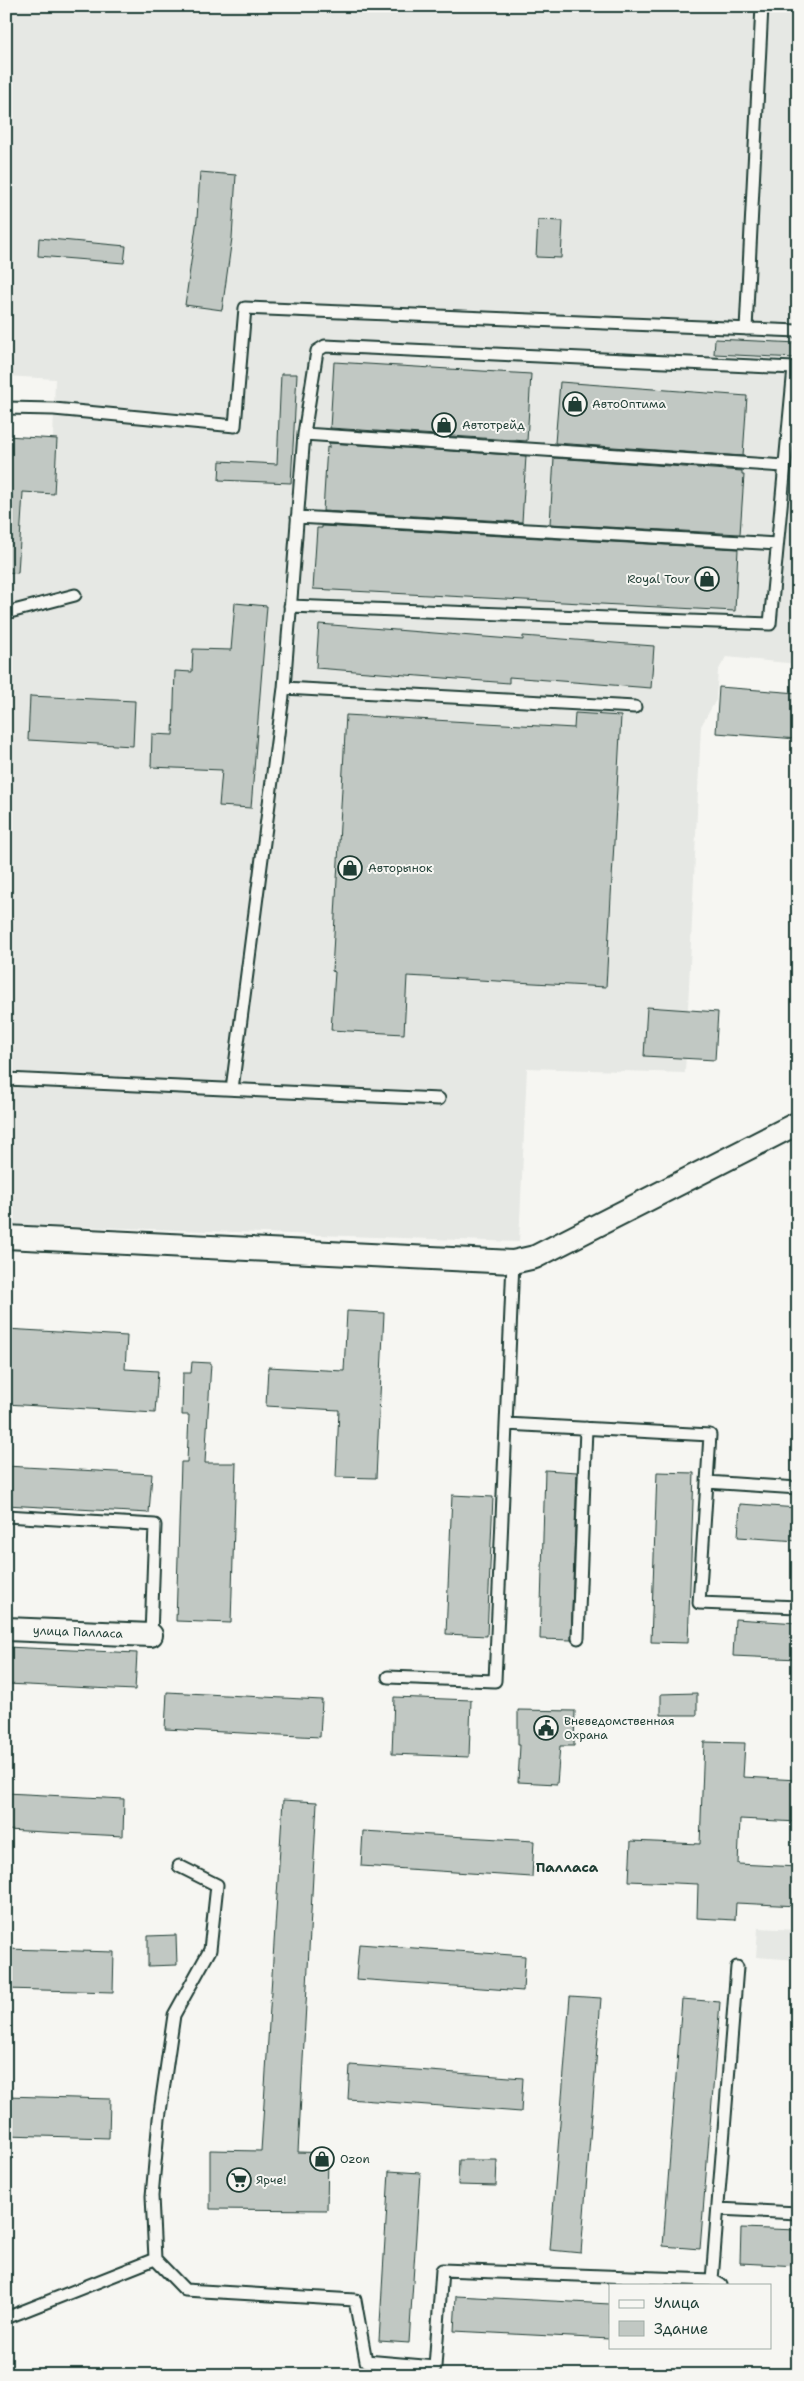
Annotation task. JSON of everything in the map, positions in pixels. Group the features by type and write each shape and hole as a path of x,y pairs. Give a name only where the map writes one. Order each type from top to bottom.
{"street":[{"path":"6,1237 513,1262 535,1257 798,1123"},
{"name":"улица Палласа","path":"6,1628 152,1635"}],"lane":[{"path":"746,329 762,6"},
{"path":"6,408 54,409 235,426 245,308 798,331"},
{"path":"232,1089 284,688 290,606 297,517 304,434 317,350 324,346 794,368 770,624 290,606"},
{"path":"304,434 784,466"},
{"path":"297,517 777,544"},
{"path":"6,613 75,595"},
{"path":"284,688 635,708"},
{"path":"6,1079 439,1099"},
{"path":"388,1677 495,1681 513,1262"},
{"path":"506,1424 710,1435 699,1603 798,1607"},
{"path":"578,1638 586,1428"},
{"path":"707,1482 798,1488"},
{"path":"6,1516 155,1525 152,1635"},
{"path":"179,1866 217,1885 210,1950 174,2015 159,2119 152,2196 155,2259 185,2290 355,2300 366,2361 435,2367 442,2270 716,2282 718,2209 737,1967"},
{"path":"718,2209 798,2213"},
{"path":"6,2318 155,2259"}],"shaded area":[{"name":"Авторынок","path":"12,6 798,6 798,664 726,657 718,671 716,700 701,726 685,1073 527,1068 519,1242 6,1224 6,550 20,550 23,492 54,494 57,439 53,439 55,379 6,376 6,117"},
{"path":"758,1928 798,1930 798,1960 756,1957"}],"building":[{"path":"200,172 236,175 232,238 222,310 185,305 197,219"},
{"path":"538,220 563,221 561,258 536,257"},
{"path":"39,238 126,246 124,263 38,256"},
{"path":"715,339 798,343 797,358 714,354"},
{"path":"334,362 531,374 527,441 330,428"},
{"path":"281,374 297,374 291,483 219,480 220,461 277,464"},
{"path":"560,382 747,396 743,456 555,443"},
{"path":"6,436 57,439 54,494 23,492 18,573 6,572"},
{"path":"329,443 526,456 522,522 323,511 327,447 329,448"},
{"path":"554,458 742,471 742,475 744,475 740,534 550,524"},
{"path":"322,526 738,549 735,611 313,589 317,528 322,528"},
{"path":"235,603 267,606 251,808 219,806 222,770 151,767 152,734 173,735 175,671 192,672 193,649 231,650"},
{"path":"319,624 523,640 523,636 654,646 651,688 509,677 509,683 316,668"},
{"path":"719,687 798,693 798,739 716,733"},
{"path":"30,696 135,701 133,746 28,740"},
{"path":"575,713 621,716 606,987 407,976 404,1034 331,1030 335,972 332,971 346,715 574,728"},
{"path":"647,1007 718,1012 715,1060 644,1056"},
{"path":"347,1311 384,1313 376,1478 336,1477 339,1410 266,1406 268,1367 344,1371"},
{"path":"6,1329 127,1336 125,1369 158,1371 155,1413 6,1404"},
{"path":"192,1362 211,1363 205,1463 236,1463 231,1623 176,1621 181,1462 187,1462 189,1415 182,1415 183,1373 191,1373"},
{"path":"6,1466 152,1474 149,1513 6,1505"},
{"path":"545,1470 577,1472 571,1640 540,1639"},
{"path":"657,1472 694,1473 688,1643 651,1642"},
{"path":"452,1495 493,1497 487,1636 446,1634"},
{"path":"740,1504 798,1508 798,1541 738,1537"},
{"path":"735,1619 798,1623 798,1659 733,1656"},
{"path":"6,1647 137,1653 135,1690 6,1684"},
{"path":"167,1692 322,1700 320,1737 165,1729"},
{"path":"697,1693 697,1715 661,1715 661,1694"},
{"path":"394,1697 471,1700 469,1757 392,1754"},
{"path":"518,1710 575,1711 574,1746 560,1746 557,1784 518,1782 520,1745 518,1745"},
{"path":"704,1742 745,1743 743,1777 798,1780 798,1822 740,1819 738,1864 798,1867 798,1906 736,1903 735,1920 697,1918 698,1884 629,1881 631,1841 700,1844"},
{"path":"6,1793 124,1799 123,1836 6,1830"},
{"path":"283,1800 317,1802 298,2152 328,2153 327,2210 210,2209 210,2150 261,2151"},
{"path":"363,1831 534,1841 532,1877 361,1866"},
{"path":"176,1935 177,1965 148,1966 148,1936"},
{"path":"359,1944 525,1956 523,1991 356,1979"},
{"path":"6,1949 114,1952 113,1992 6,1989"},
{"path":"570,1996 601,1998 581,2253 550,2250"},
{"path":"682,1999 720,2002 700,2249 663,2246"},
{"path":"350,2065 523,2078 521,2112 348,2099"},
{"path":"6,2096 110,2099 109,2138 6,2135"},
{"path":"459,2160 497,2160 496,2186 458,2185"},
{"path":"389,2171 420,2173 409,2343 379,2341"},
{"path":"741,2228 798,2230 798,2266 740,2263"},
{"path":"456,2296 609,2304 609,2339 454,2331"}],"place":[{"name":"АвтоОптима","path":"575,404"},
{"name":"Автотрейд","path":"444,425"},
{"name":"Royal Tour","path":"707,579"},
{"name":"Авторынок","path":"350,868"},
{"name":"Вневедомственная Охрана","path":"546,1728"},
{"name":"Ozon","path":"322,2159"},
{"name":"Ярче!","path":"239,2180"}],"district":[{"name":"Палласа","path":"567,1867"}]}
